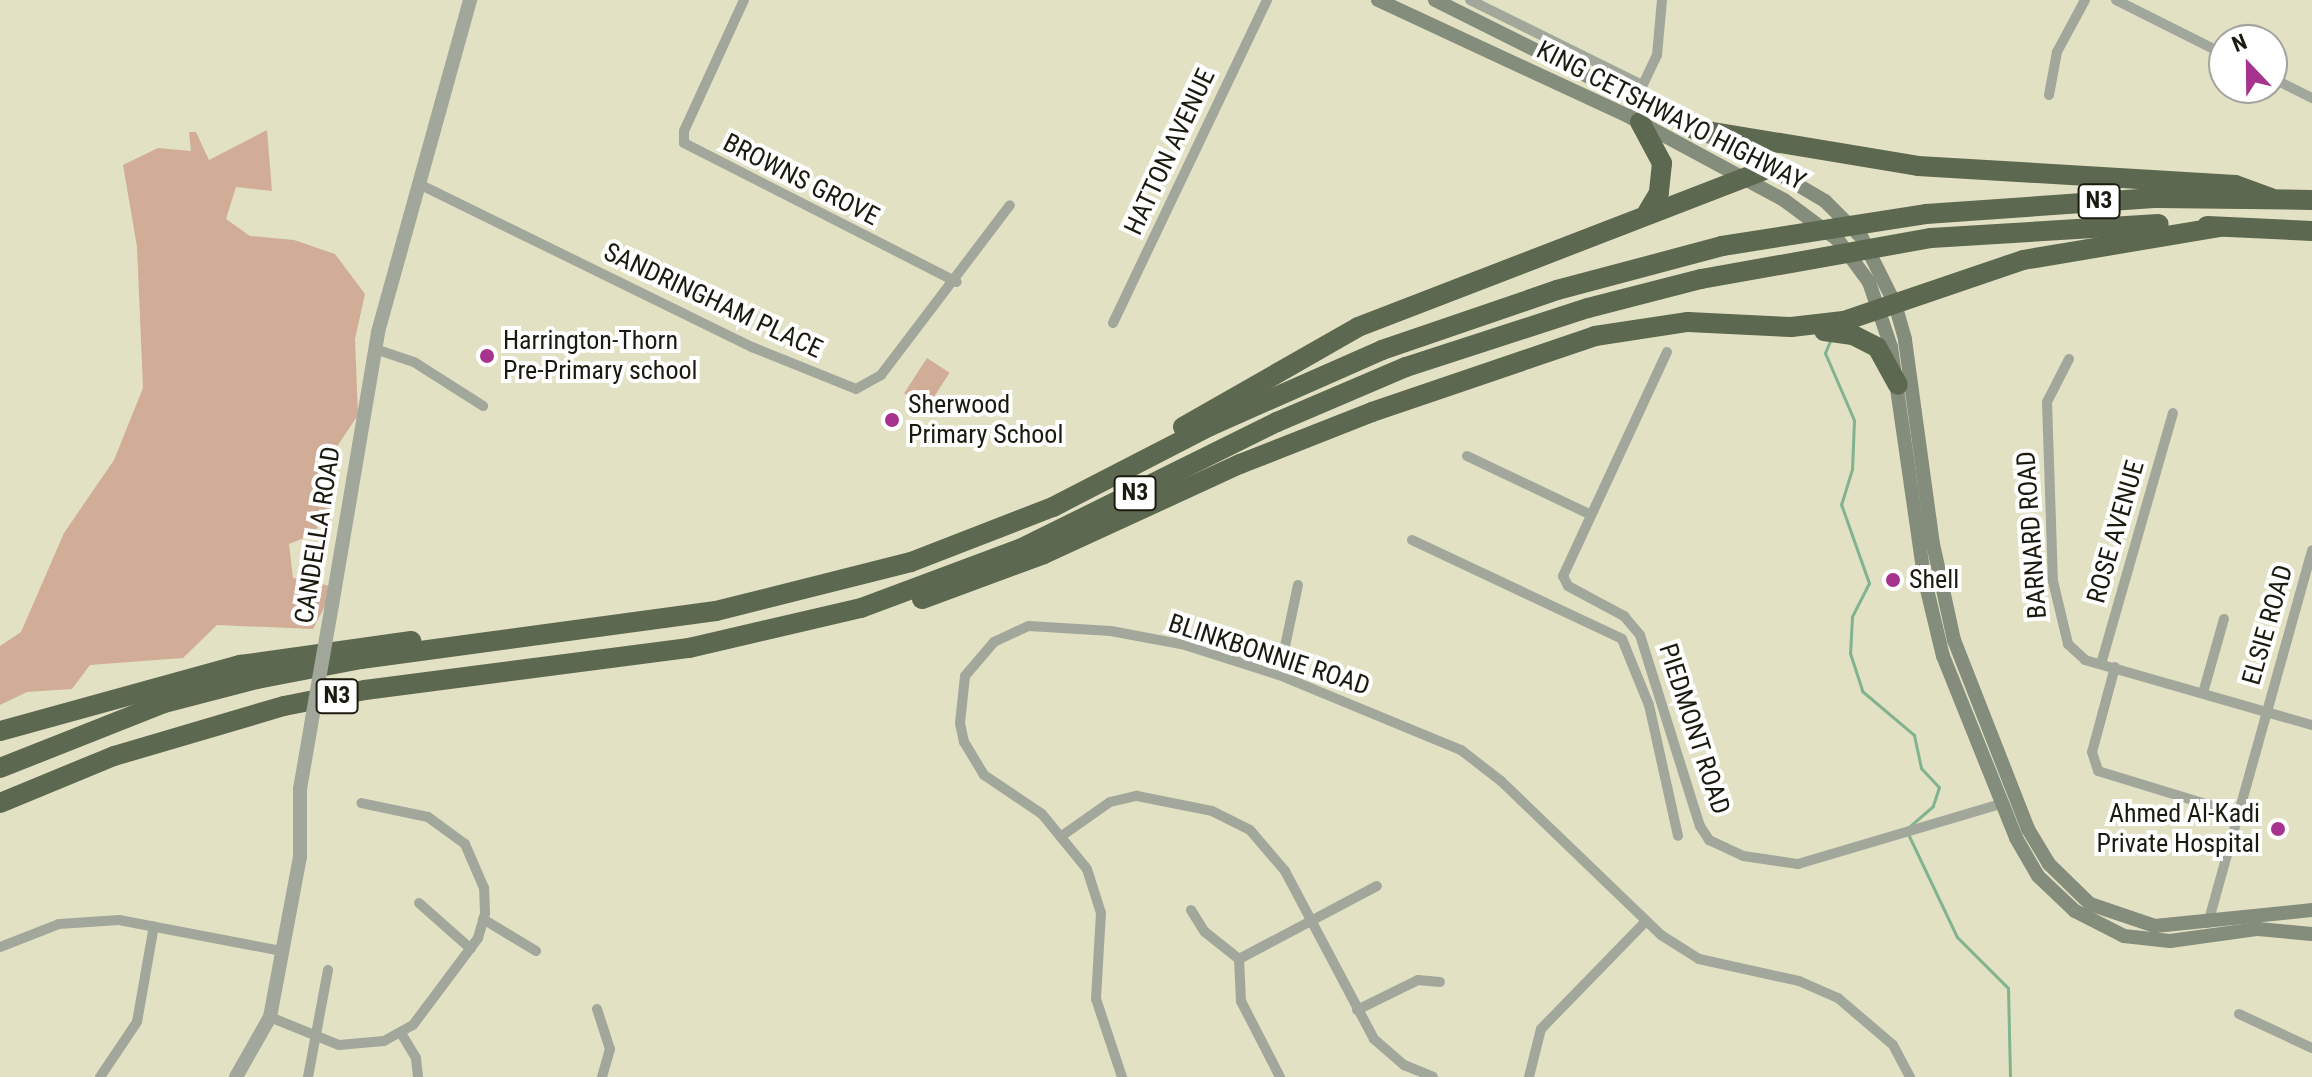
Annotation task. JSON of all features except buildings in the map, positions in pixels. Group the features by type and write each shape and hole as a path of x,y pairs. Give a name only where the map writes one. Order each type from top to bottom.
{"highway":[{"path":"1634,113 1662,163 1659,193 1647,213"},
{"path":"1689,128 1918,166 2235,185 2271,198"},
{"path":"1108,480 1213,408 1358,327 1647,213 1771,168"},
{"name":"N3","path":"0,768 164,703 257,679 507,639 716,611 820,589 984,535 1108,480 1210,426 1382,350 1557,290 1722,246 1926,214 2040,203 2271,198 2312,200"},
{"name":"N3","path":"0,803 114,756 284,706 365,690 689,648 861,608 1020,549 1277,422 1406,367 1588,308 1701,279 1931,238 2049,227 2220,227 2312,231"},
{"path":"1791,327 1844,321 2023,260 2220,227"},
{"path":"861,608 951,591 1284,447 1449,383 1595,336 1688,322 1791,327 1865,340 1885,355 1904,395"},
{"path":"0,731 78,707 310,651 380,641 507,639"},
{"path":"0,739 78,707"}],"main road":[{"name":"KING CETSHWAYO HIGHWAY","path":"1378,0 1634,113 1689,128 1771,168 1825,201 1862,238 1888,307 1954,640 2033,840 2049,864 2105,912 2155,926 2312,910"},
{"name":"KING CETSHWAYO HIGHWAY","path":"1435,0 1810,216 1838,240 1888,307 1904,395 1933,617 2001,804 2038,876 2067,904 2124,936 2170,941 2258,929 2312,934"}],"street":[{"name":"CANDELLA ROAD","path":"236,1077 270,1017 300,857 300,789 375,349 470,0"},
{"name":"BROWNS GROVE","path":"744,0 684,131 684,143 957,282"},
{"name":"HATTON AVENUE","path":"1113,323 1267,0"},
{"path":"1470,0 1642,85"},
{"path":"1634,113 1642,85 1657,55 1662,0"},
{"path":"2049,95 2057,52 2085,0"},
{"path":"2116,0 2208,46"},
{"path":"2288,86 2312,98"},
{"name":"SANDRINGHAM PLACE","path":"419,184 752,347 856,389 881,375 957,282"},
{"path":"957,282 1010,205"},
{"path":"375,349 414,362 483,406"},
{"name":"PIEDMONT ROAD","path":"1667,352 1564,579 1624,616 1640,635 1700,826 1709,840 1719,849 1786,865 1887,839 2001,804"},
{"name":"BARNARD ROAD","path":"2069,359 2047,402 2053,581 2068,644 2079,657 2312,725"},
{"name":"ROSE AVENUE","path":"2101,664 2173,413"},
{"path":"1467,456 1591,515"},
{"path":"1412,540 1622,639 1649,705 1678,836"},
{"name":"ELSIE ROAD","path":"2208,923 2312,550"},
{"path":"1279,675 1298,585"},
{"path":"2203,693 2224,619"},
{"name":"BLINKBONNIE ROAD","path":"1122,1077 1096,999 1101,913 1097,893 1063,835 984,775 964,742 959,699 965,676 994,642 1029,626 1111,631 1185,645 1279,675 1461,750 1501,781 1644,923 1699,959 1799,981 1838,998 1893,1045 1910,1077"},
{"path":"2115,667 2092,752 2098,771 2239,814"},
{"path":"1063,835 1110,802 1126,797 1212,811 1264,842 1357,1010 1391,1055 1433,1077"},
{"path":"270,1017 313,1036 358,1046 401,1033 471,949 483,919 484,888 465,844 428,817 361,803"},
{"path":"1239,959 1377,886"},
{"path":"419,903 471,949"},
{"path":"1191,910 1205,932 1239,959 1241,1001 1280,1077"},
{"path":"0,947 28,933 89,919 154,926 281,951"},
{"path":"483,919 536,951"},
{"path":"1529,1077 1541,1029 1644,923"},
{"path":"100,1077 137,1022 154,926"},
{"path":"308,1077 313,1036 328,970"},
{"path":"1357,1010 1418,980 1440,982"},
{"path":"597,1009 610,1049 602,1077"},
{"path":"2239,1014 2312,1048"},
{"path":"401,1033 416,1058 418,1077"}],"shaded area":[{"path":"267,130 272,191 236,187 226,219 250,236 294,240 335,254 365,294 355,339 358,415 320,472 336,503 312,535 289,544 293,578 335,587 313,629 217,625 183,658 90,665 72,689 27,692 0,705 0,646 21,632 64,533 114,460 143,388 137,247 123,165 158,148 191,151 189,132 196,132 209,160"},
{"path":"927,358 950,373 927,408 904,393"}],"waterway":[{"path":"1830,341 1825,353 1854,420 1852,469 1841,504 1869,583 1852,617 1850,653 1862,691 1914,735 1921,768 1939,787 1933,806 1908,828"},
{"path":"1909,836 1957,937 2008,988 2010,1077"}],"place":[{"name":"Harrington-Thorn Pre-Primary school","path":"487,356"},
{"name":"Sherwood Primary School","path":"892,420"},
{"name":"Shell","path":"1893,580"},
{"name":"Ahmed Al-Kadi Private Hospital","path":"2278,829"}]}
